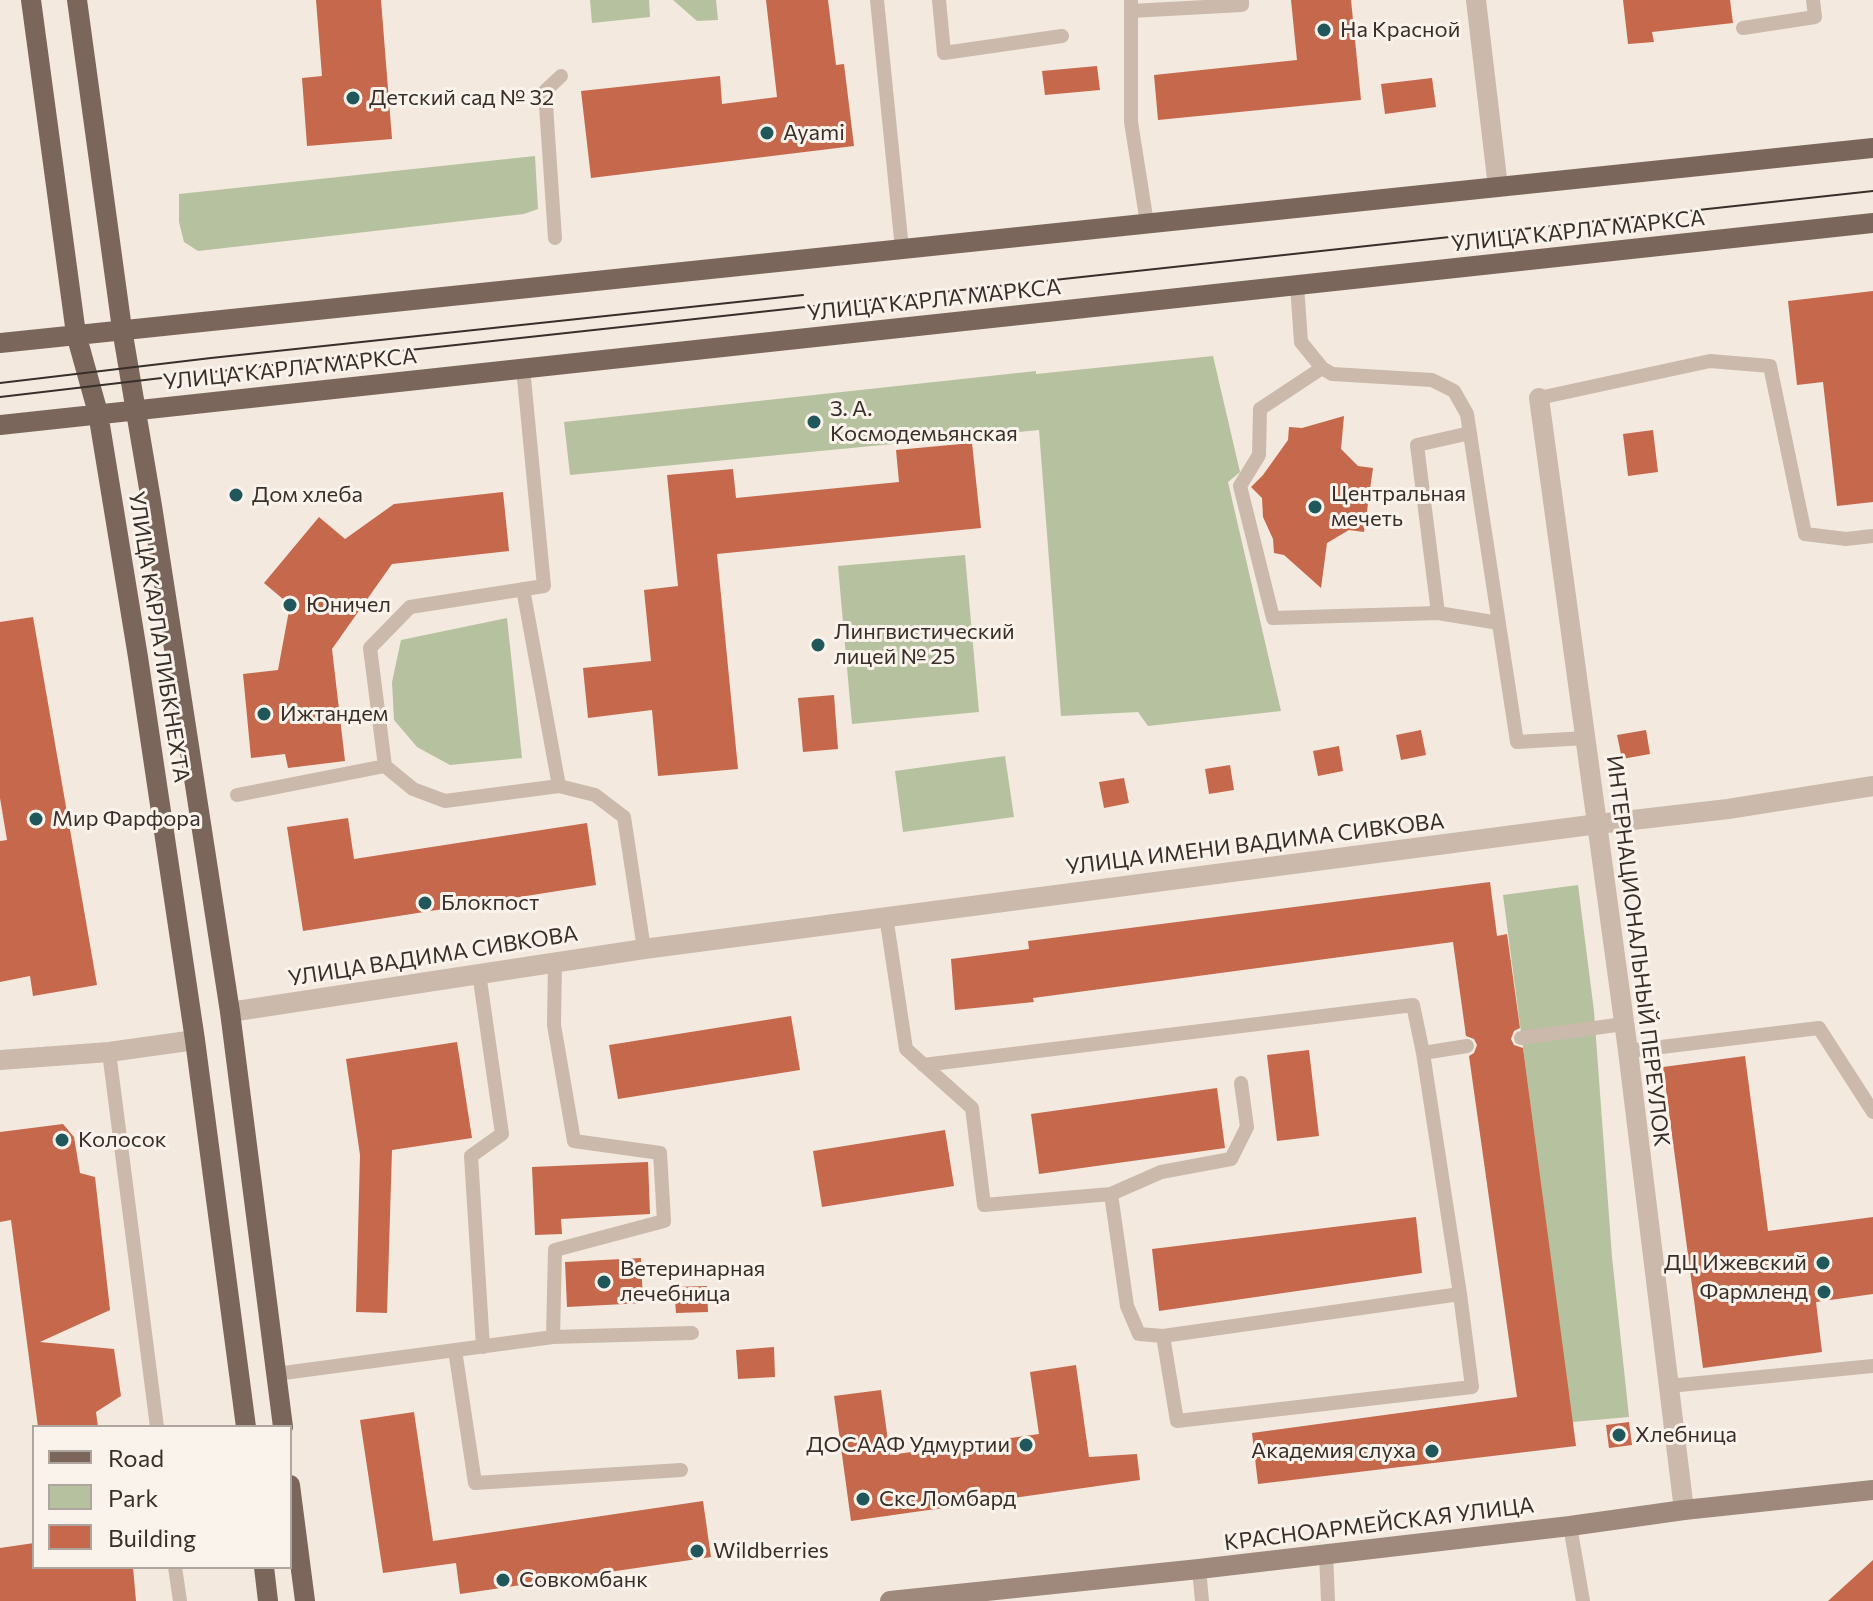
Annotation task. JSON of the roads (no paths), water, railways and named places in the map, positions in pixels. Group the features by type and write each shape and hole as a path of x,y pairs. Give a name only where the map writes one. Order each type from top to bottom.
{"main road":[{"name":"УЛИЦА КАРЛА ЛИБКНЕХТА","path":"31,0 76,334 98,413 195,1040 246,1425"},
{"name":"УЛИЦА КАРЛА ЛИБКНЕХТА","path":"77,0 122,329 230,1012 283,1425"},
{"path":"0,343 1873,148"},
{"name":"УЛИЦА КАРЛА МАРКСА","path":"0,425 1873,223"},
{"path":"292,1500 305,1601"},
{"path":"264,1569 268,1601"}],"street":[{"path":"1476,0 1498,187"},
{"name":"ИНТЕРНАЦИОНАЛЬНЫЙ ПЕРЕУЛОК","path":"1539,398 1628,1051 1684,1510"},
{"name":"УЛИЦА ИМЕНИ ВАДИМА СИВКОВА","path":"644,949 1728,809 1873,786"},
{"name":"УЛИЦА ВАДИМА СИВКОВА","path":"230,1012 644,949"},
{"path":"0,1060 109,1052 195,1040"},
{"name":"КРАСНОАРМЕЙСКАЯ УЛИЦА","path":"890,1601 1199,1569 1873,1490"}],"lane":[{"path":"877,0 902,249"},
{"path":"939,0 944,53 1062,36"},
{"path":"1147,223 1131,122 1131,5 1242,5 1242,0"},
{"path":"1743,28 1815,17 1813,0"},
{"path":"555,238 545,91 561,76"},
{"path":"1297,285 1301,342 1322,368 1332,374 1432,380 1454,391 1467,414 1517,742 1586,738"},
{"path":"1539,398 1710,361 1770,366 1805,534 1846,539 1873,536"},
{"path":"523,368 544,586 410,607 370,648 385,766 413,789 445,801 559,786 595,795 624,817 644,949"},
{"path":"1322,368 1260,409 1259,455 1240,486 1273,618 1438,613 1499,623"},
{"path":"1438,613 1417,445 1470,433"},
{"path":"523,589 559,786"},
{"path":"237,795 385,766"},
{"path":"886,916 906,1049 972,1108 984,1205 1111,1194 1161,1172 1231,1159 1247,1127 1241,1083"},
{"path":"553,1337 555,1250 664,1221 660,1153 574,1141 554,1025 555,962"},
{"path":"479,973 502,1134 471,1156 483,1347"},
{"path":"923,1065 1413,1005 1423,1053 1472,1387 1177,1421 1163,1336"},
{"path":"1521,1038 1624,1024"},
{"path":"1628,1051 1819,1028 1873,1112"},
{"path":"1423,1053 1467,1046"},
{"path":"109,1052 157,1425"},
{"path":"1111,1194 1127,1306 1139,1334 1163,1336 1460,1294"},
{"path":"276,1374 553,1337 692,1333"},
{"path":"455,1350 475,1483 681,1470"},
{"path":"1669,1386 1873,1366"},
{"path":"1570,1526 1583,1601"},
{"path":"1326,1553 1328,1601"},
{"path":"175,1569 180,1601"},
{"path":"1199,1569 1202,1601"}],"tram line":[{"path":"0,397 1873,191"},
{"path":"0,383 803,295"}],"place":[{"name":"На Красной","path":"1324,30"},
{"name":"Детский сад № 32","path":"353,98"},
{"name":"Ayami","path":"767,133"},
{"name":"З. А. Космодемьянская","path":"814,422"},
{"name":"Дом хлеба","path":"236,495"},
{"name":"Центральная мечеть","path":"1315,507"},
{"name":"Юничел","path":"290,605"},
{"name":"Лингвистический лицей № 25","path":"818,645"},
{"name":"Ижтандем","path":"264,714"},
{"name":"Мир Фарфора","path":"36,819"},
{"name":"Блокпост","path":"425,903"},
{"name":"Колосок","path":"62,1140"},
{"name":"ДЦ Ижевский","path":"1823,1263"},
{"name":"Ветеринарная лечебница","path":"604,1282"},
{"name":"Фармленд","path":"1824,1292"},
{"name":"Хлебница","path":"1619,1435"},
{"name":"ДОСААФ Удмуртии","path":"1026,1445"},
{"name":"Академия слуха","path":"1432,1451"},
{"name":"Скс Ломбард","path":"863,1499"},
{"name":"Wildberries","path":"697,1551"},
{"name":"Совкомбанк","path":"503,1580"}]}
